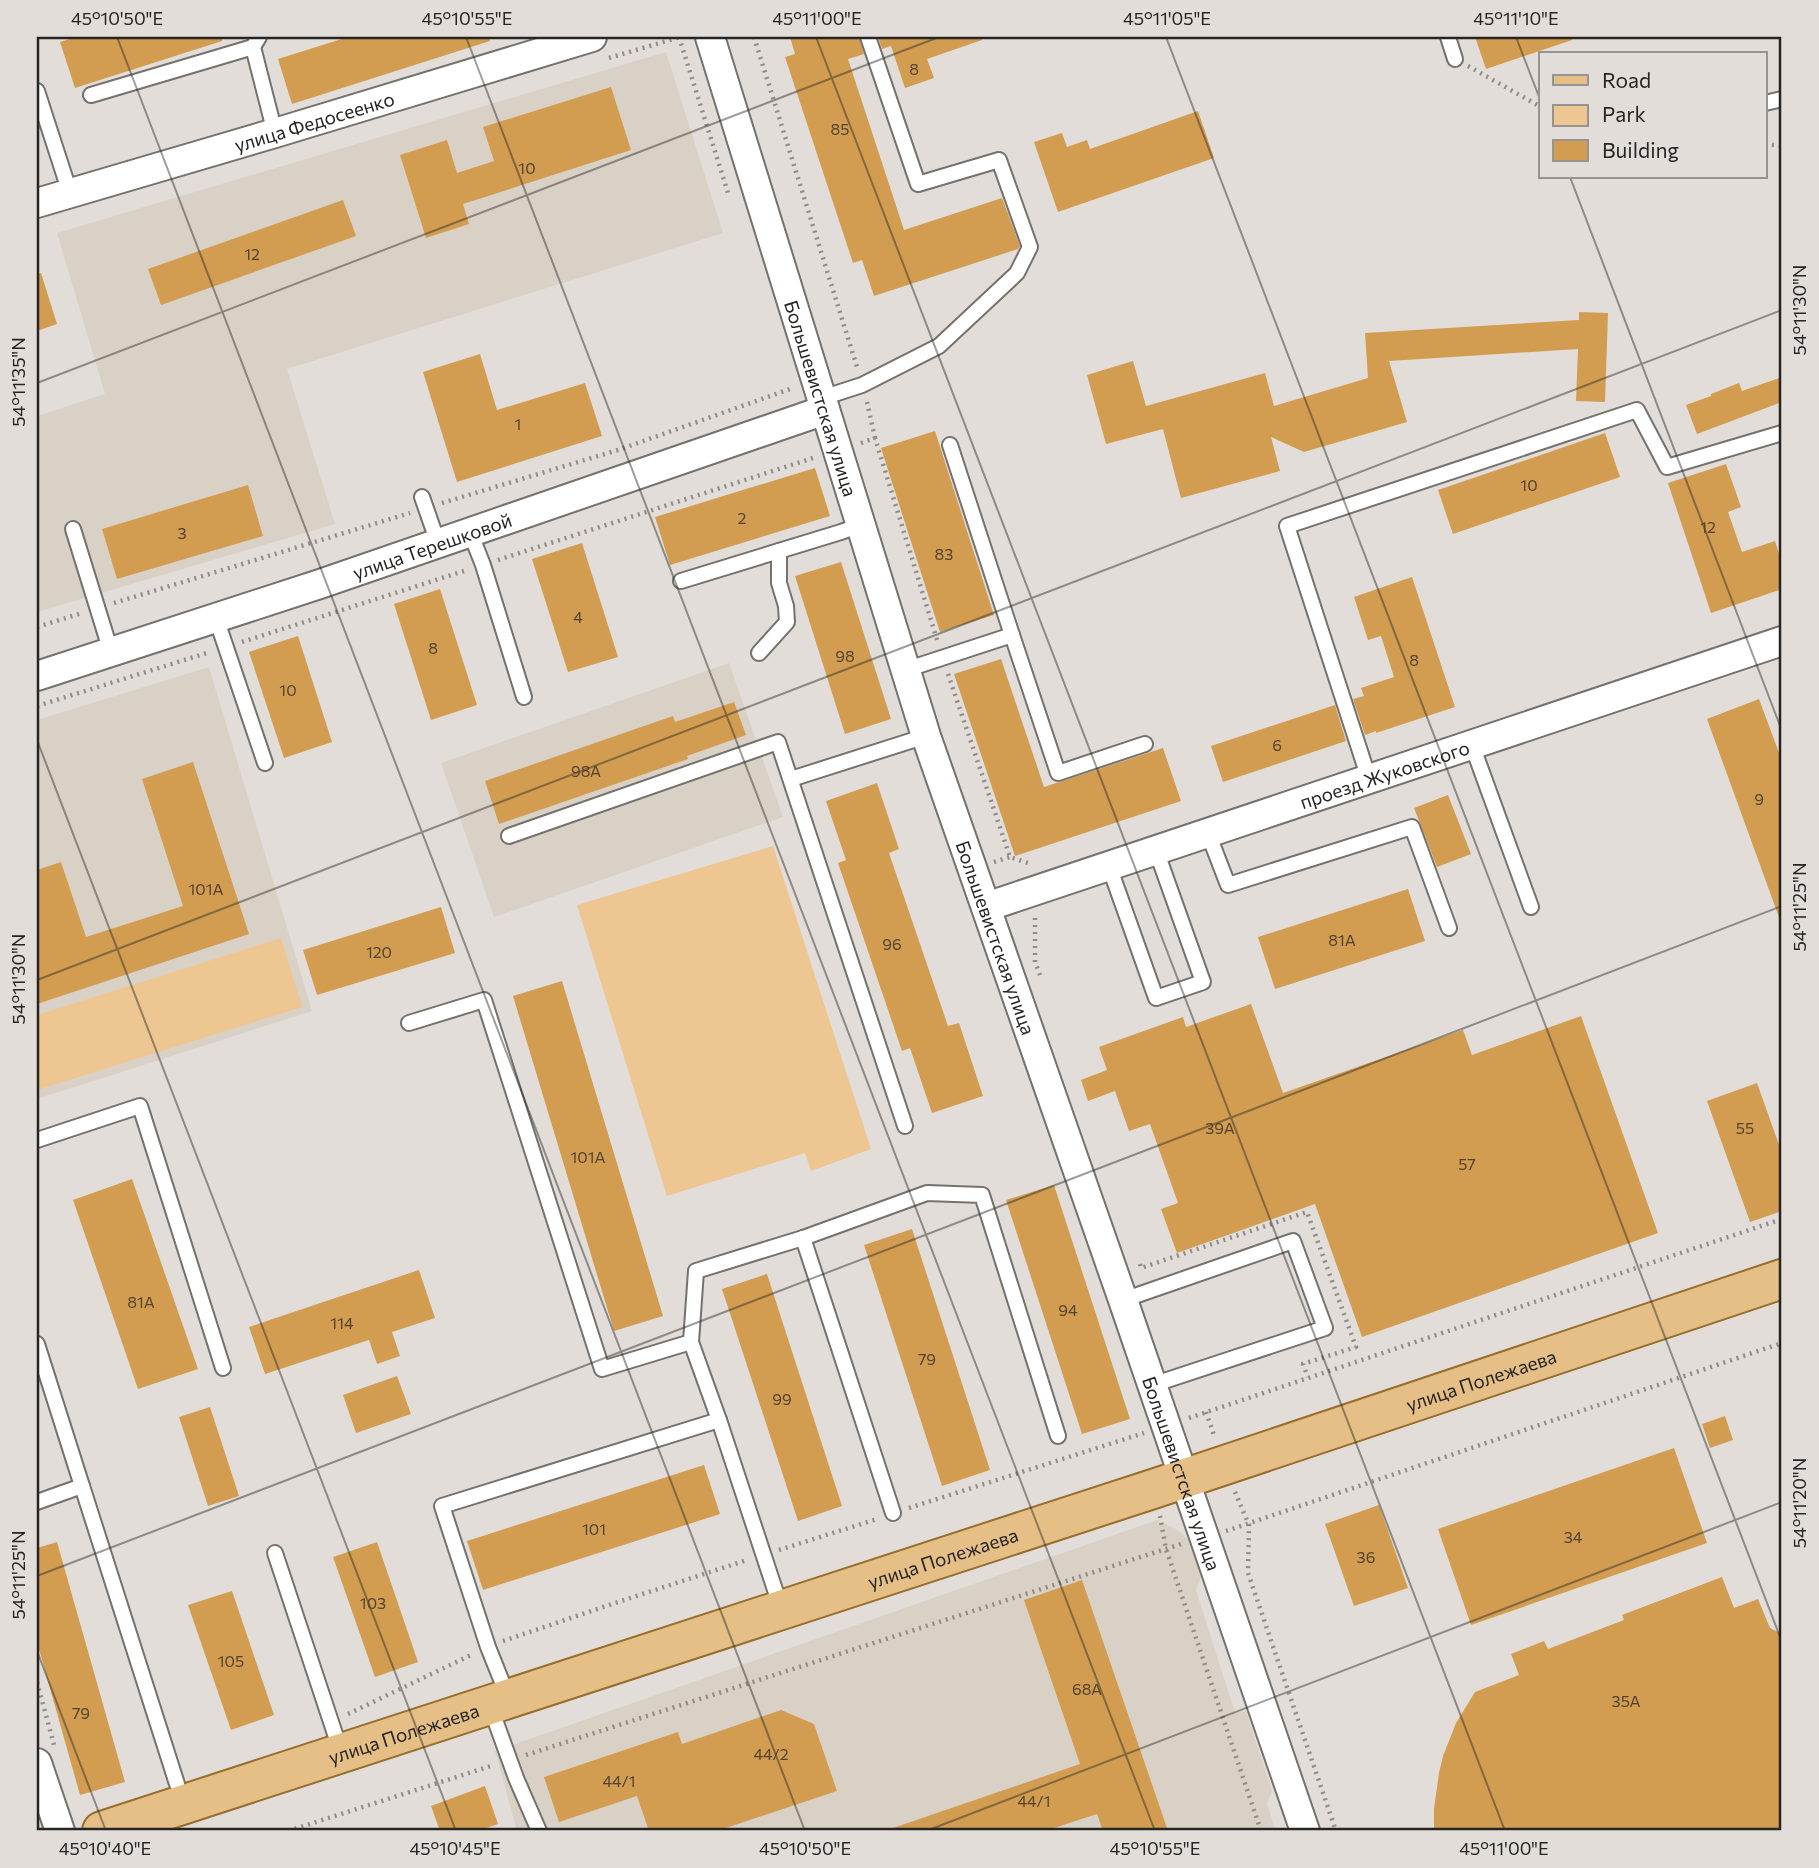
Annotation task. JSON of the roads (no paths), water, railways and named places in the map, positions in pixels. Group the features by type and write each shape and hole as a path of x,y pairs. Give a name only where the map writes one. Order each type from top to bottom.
{"main road":[{"name":"улица Полежаева","path":"102,1831 336,1738 499,1702 1170,1483 1782,1279"}],"street":[{"name":"улица Федосеенко","path":"37,203 592,37"},
{"name":"Большевистская улица","path":"710,37 816,409 837,450 926,736 1166,1425 1170,1483 1305,1831"},
{"name":"улица Терешковой","path":"37,676 438,543 816,409"},
{"name":"проезд Жуковского","path":"986,906 1782,641"},
{"path":"46,1756 60,1831"}],"lane":[{"path":"816,409 939,346 1017,273 1030,247 999,160 918,184 868,37"},
{"path":"1448,37 1455,59"},
{"path":"91,95 256,42 275,133"},
{"path":"37,91 70,193"},
{"path":"1369,779 1287,526 1637,410 1667,467 1782,433"},
{"path":"950,444 1058,773 1145,744"},
{"path":"422,497 438,543"},
{"path":"681,581 860,525"},
{"path":"73,529 111,652"},
{"path":"470,532 524,697"},
{"path":"759,653 787,622 786,606 779,583 779,551"},
{"path":"216,618 265,763"},
{"path":"905,670 1012,635"},
{"path":"791,779 926,736"},
{"path":"509,835 778,742 905,1126"},
{"path":"1472,744 1531,906"},
{"path":"1208,833 1228,885 1412,827 1449,928"},
{"path":"1109,866 1156,998 1203,982 1156,850"},
{"path":"409,1023 484,1000 602,1369 691,1342"},
{"path":"37,1140 140,1106 223,1368"},
{"path":"781,1610 691,1342 696,1271 803,1238 927,1193 982,1195 1058,1436"},
{"path":"803,1238 893,1513"},
{"path":"1123,1300 1293,1241 1325,1328 1152,1385"},
{"path":"37,1343 177,1784"},
{"path":"539,1831 510,1760 488,1647 442,1506 719,1420"},
{"path":"37,1502 82,1486"},
{"path":"275,1553 336,1738"}]}
